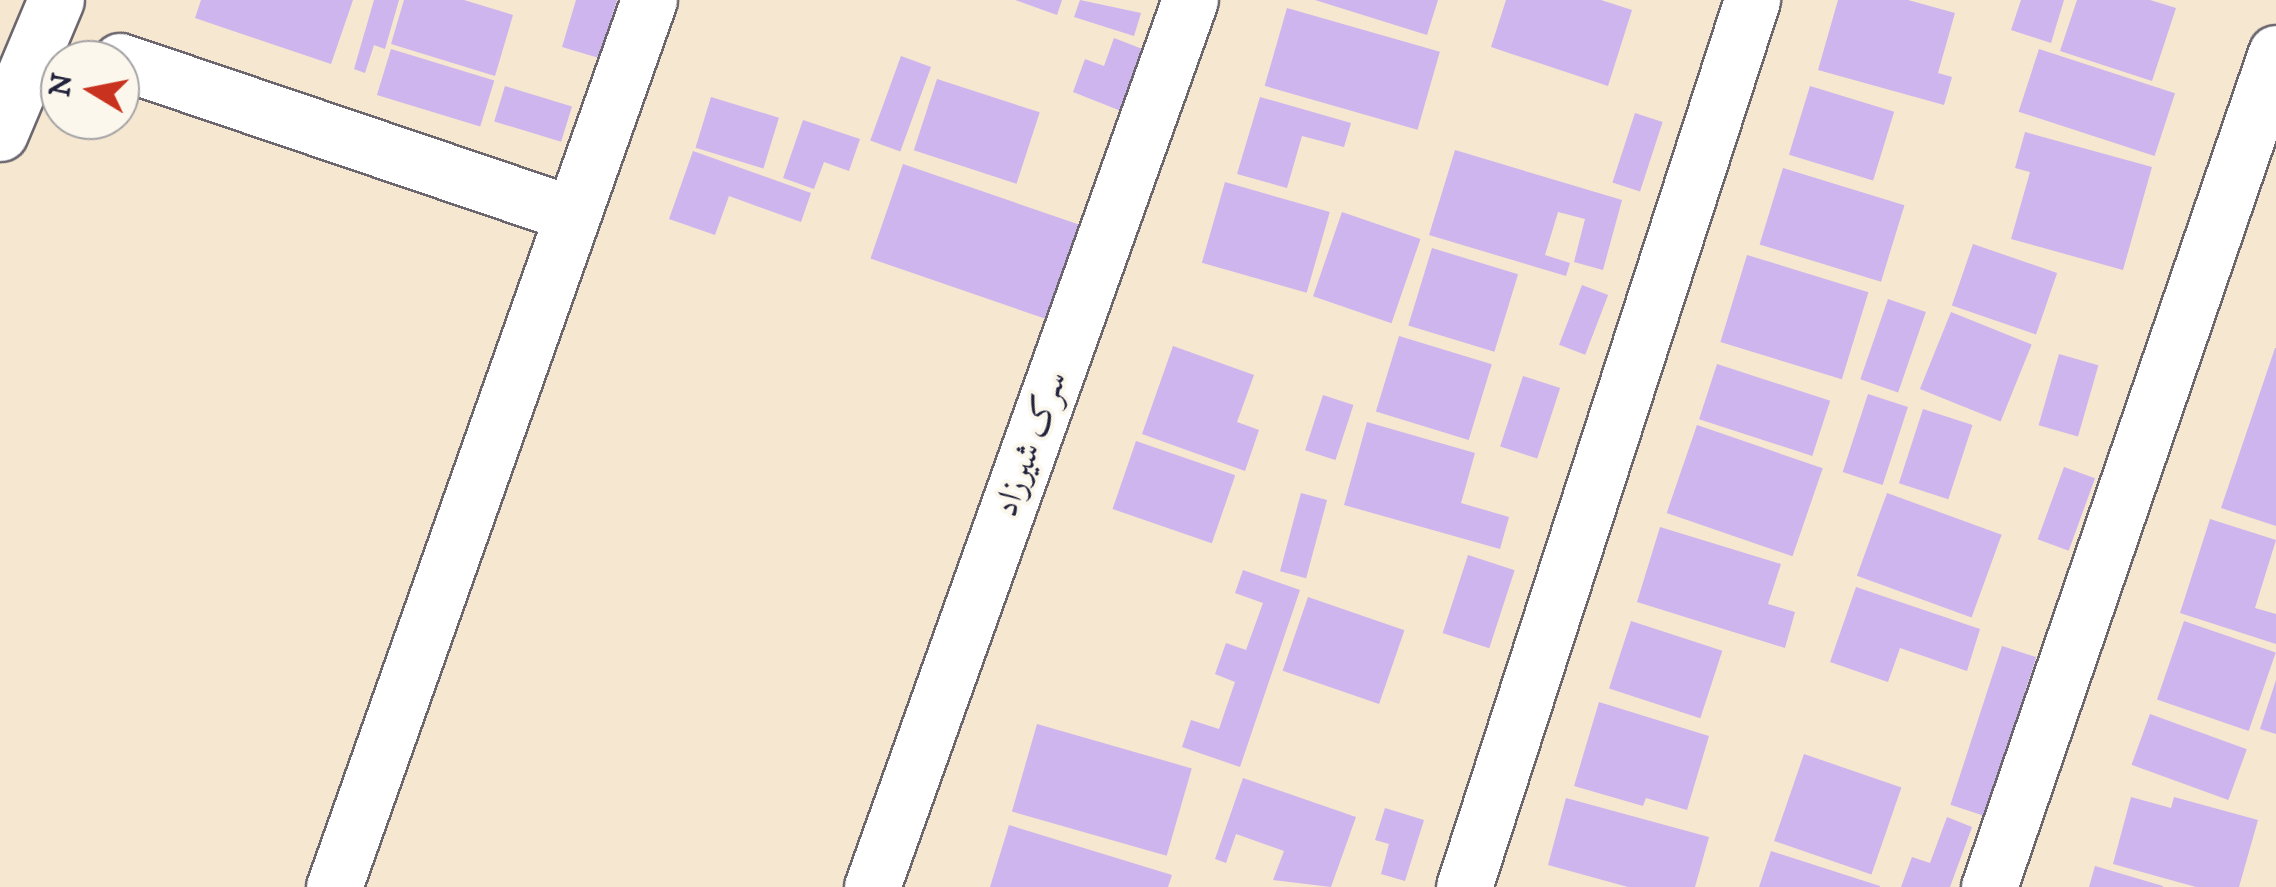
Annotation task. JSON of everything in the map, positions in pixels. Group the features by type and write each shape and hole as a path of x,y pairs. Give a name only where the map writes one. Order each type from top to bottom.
{"street":[{"path":"334,887 649,0"},
{"name":"سرک شیرزاد","path":"872,887 1190,0"},
{"path":"1464,887 1752,0"},
{"path":"0,132 50,17 87,40"},
{"path":"1989,887 2276,53"},
{"path":"140,67 573,214"}],"building":[{"path":"201,0 353,0 331,64 195,18"},
{"path":"374,0 399,0 385,49 374,45 365,73 354,69"},
{"path":"404,0 464,0 513,15 495,76 391,44"},
{"path":"576,0 617,0 599,58 562,47"},
{"path":"1015,0 1062,0 1057,15"},
{"path":"1080,0 1141,13 1134,36 1074,17"},
{"path":"1315,0 1438,0 1427,35"},
{"path":"1506,0 1601,0 1632,10 1608,86 1491,47"},
{"path":"1838,0 1908,0 1955,13 1938,73 1952,77 1944,105 1818,70"},
{"path":"2021,0 2064,0 2051,43 2011,30"},
{"path":"2077,0 2150,0 2176,8 2152,81 2060,51"},
{"path":"1287,8 1440,52 1418,130 1265,86"},
{"path":"1114,38 1145,50 1121,111 1073,92 1085,59 1104,66"},
{"path":"391,49 494,81 480,126 377,95"},
{"path":"2039,49 2175,93 2155,156 2019,112"},
{"path":"901,56 931,67 900,152 870,141"},
{"path":"937,79 1040,112 1017,184 914,150"},
{"path":"505,86 572,106 561,142 494,121"},
{"path":"1810,86 1894,112 1873,181 1789,155"},
{"path":"711,97 779,118 763,168 696,148"},
{"path":"1260,97 1351,123 1344,147 1302,136 1287,188 1237,174"},
{"path":"1635,113 1663,122 1640,191 1612,182"},
{"path":"803,120 860,139 849,171 824,162 814,189 783,178"},
{"path":"2025,132 2152,167 2123,270 2011,239 2030,172 2015,168"},
{"path":"1455,150 1622,200 1603,270 1574,262 1585,219 1558,212 1545,255 1570,263 1566,276 1429,235"},
{"path":"693,151 811,193 801,222 729,196 715,235 669,219"},
{"path":"903,164 1091,229 1059,323 870,259"},
{"path":"1783,168 1904,205 1881,282 1760,245"},
{"path":"1225,182 1330,212 1307,293 1202,263"},
{"path":"1342,212 1420,239 1392,323 1313,296"},
{"path":"1973,244 2057,273 2036,334 1952,305"},
{"path":"1432,248 1518,274 1494,352 1408,325"},
{"path":"1747,255 1868,292 1842,379 1720,342"},
{"path":"1582,285 1608,295 1585,355 1559,345"},
{"path":"1888,299 1926,312 1898,392 1860,379"},
{"path":"1951,312 2032,345 2001,422 1920,389"},
{"path":"1399,336 1492,364 1469,440 1376,412"},
{"path":"1173,346 1254,375 1237,422 1259,430 1245,471 1142,434"},
{"path":"2276,348 2276,526 2221,508"},
{"path":"2059,354 2098,365 2078,436 2039,425"},
{"path":"1717,364 1830,401 1812,456 1699,419"},
{"path":"1523,376 1560,388 1537,458 1500,446"},
{"path":"1868,394 1908,407 1883,485 1843,472"},
{"path":"1323,395 1353,405 1336,460 1305,450"},
{"path":"1923,409 1972,425 1948,499 1899,483"},
{"path":"1367,422 1475,453 1461,503 1509,517 1500,549 1344,505"},
{"path":"1697,425 1823,468 1792,556 1667,513"},
{"path":"1136,441 1235,475 1212,543 1113,509"},
{"path":"2064,467 2095,478 2069,551 2038,539"},
{"path":"1301,493 1327,500 1306,578 1280,571"},
{"path":"1887,493 2002,535 1972,617 1857,576"},
{"path":"2210,519 2276,540 2255,608 2276,614 2276,644 2180,613"},
{"path":"1660,527 1781,564 1768,604 1795,612 1785,648 1637,602"},
{"path":"1468,555 1515,570 1489,648 1443,633"},
{"path":"1243,570 1300,590 1240,767 1182,747 1191,720 1219,729 1235,682 1215,674 1226,643 1246,650 1263,603 1235,593"},
{"path":"1856,587 1980,629 1967,671 1900,648 1888,682 1830,662"},
{"path":"1308,597 1404,630 1379,704 1283,671"},
{"path":"1631,621 1722,651 1700,718 1609,689"},
{"path":"2184,621 2276,653 2249,731 2157,699"},
{"path":"2002,646 2036,657 1985,816 1950,805"},
{"path":"2276,680 2276,734 2260,729"},
{"path":"1599,702 1709,736 1687,810 1646,798 1643,806 1574,786"},
{"path":"2150,714 2247,749 2228,800 2132,765"},
{"path":"1037,724 1192,768 1167,856 1012,811"},
{"path":"1804,754 1901,788 1871,875 1774,841"},
{"path":"1243,778 1356,817 1331,887 1273,880 1284,851 1236,834 1226,863 1215,859"},
{"path":"2131,797 2171,808 2174,797 2258,820 2239,887 2196,887 2113,864"},
{"path":"1566,798 1709,837 1695,887 1628,887 1548,865"},
{"path":"1385,808 1424,820 1405,881 1381,874 1389,844 1375,840"},
{"path":"1947,817 1972,827 1950,887 1901,887 1912,857 1930,863"},
{"path":"1009,825 1172,875 1168,887 990,887"},
{"path":"1771,851 1880,886 1880,887 1759,887"},
{"path":"2095,866 2163,886 2163,887 2089,887"}]}
